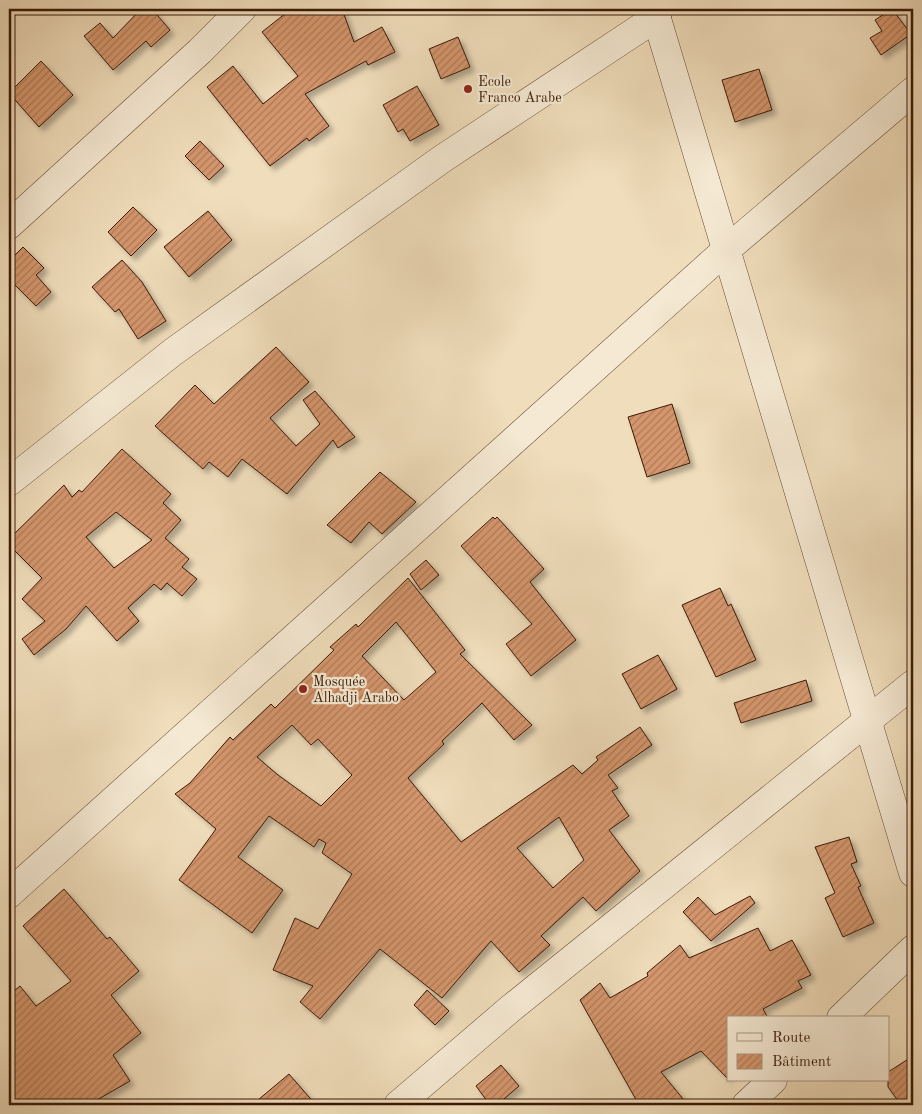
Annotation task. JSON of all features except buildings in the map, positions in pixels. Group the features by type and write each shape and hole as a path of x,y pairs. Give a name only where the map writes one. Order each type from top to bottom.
{"street":[{"path":"9,225 200,51 242,9"},
{"path":"9,482 174,352 410,182 656,13 913,873"},
{"path":"9,894 726,250 913,92"},
{"path":"398,1105 510,1009 913,684"},
{"path":"843,1016 913,949"},
{"path":"746,1105 771,1082"}],"place":[{"name":"Ecole Franco Arabe","path":"468,89"},
{"name":"Mosquée Alhadji Arabo","path":"303,689"}]}
